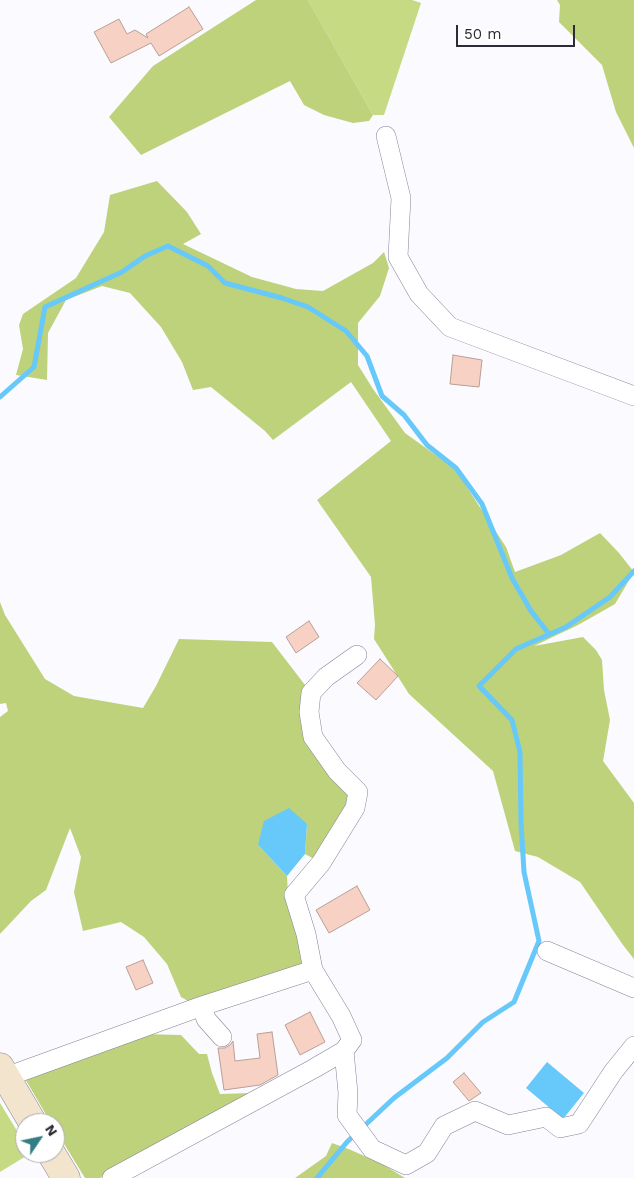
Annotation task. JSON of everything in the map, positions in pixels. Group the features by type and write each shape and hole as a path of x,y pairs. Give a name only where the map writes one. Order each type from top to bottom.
{"main road":[{"path":"3,1072 27,1113"},
{"path":"57,1163 66,1178"}],"street":[{"path":"386,136 400,198 398,257 419,294 450,326 634,396"},
{"path":"112,1178 313,1069 344,1050 352,1040 341,1016 313,970 306,934 294,895 321,863 355,808 358,792 337,771 313,737 309,712 311,693 326,677 357,655"},
{"path":"547,951 634,988"},
{"path":"3,1072 313,970"},
{"path":"202,1006 206,1020 222,1036"},
{"path":"344,1050 348,1093 347,1115 372,1149 406,1165 427,1153 444,1126 475,1111 508,1125 546,1117 560,1128 579,1124 613,1072 634,1046"}],"green space":[{"path":"256,0 308,0 373,115 369,121 353,123 324,115 304,105 290,81 141,155 109,117 153,66"},
{"path":"308,0 412,0 421,3 384,115 373,115"},
{"path":"557,0 634,0 634,148 616,112 602,65 559,22 560,5"},
{"path":"157,181 187,212 201,234 183,244 252,277 296,289 323,291 373,263 384,252 389,268 380,296 358,323 358,365 405,433 455,469 506,547 515,572 561,555 600,533 634,572 615,604 578,625 534,646 583,637 596,650 602,660 604,690 610,720 603,761 634,803 634,959 580,882 538,857 515,851 493,771 409,694 374,639 375,625 371,577 317,500 391,441 351,382 273,440 265,431 211,387 193,390 182,362 161,327 130,293 102,286 66,300 48,333 47,380 16,375 23,349 19,325 23,314 76,278 104,232 110,195"},
{"path":"0,602 5,615 45,679 74,696 143,708 179,639 272,642 305,685 304,708 350,792 347,813 316,860 305,854 307,824 258,845 287,876 288,895 307,970 202,1009 181,997 167,964 144,937 121,922 83,931 74,892 81,857 70,828 46,890 31,901 0,934 0,717 8,711 6,703 0,704"},
{"path":"141,1034 181,1035 199,1054 207,1054 220,1094 252,1093 100,1178 85,1178 65,1145 65,1113 45,1113 24,1077"},
{"path":"0,1103 15,1128 15,1163 0,1172"},
{"path":"332,1143 382,1164 405,1178 295,1178 326,1156"}],"water":[{"path":"289,808 307,824 305,854 287,876 258,845 264,821"},
{"path":"547,1062 584,1093 563,1119 526,1088"}],"building":[{"path":"189,7 203,29 159,56 151,43 111,63 94,32 119,19 127,34 135,30 148,38 146,34"},
{"path":"453,355 482,360 479,387 450,384"},
{"path":"309,621 319,637 296,653 286,637"},
{"path":"380,659 398,676 376,700 357,683"},
{"path":"357,886 370,910 329,933 316,910"},
{"path":"143,960 153,983 136,990 126,967"},
{"path":"310,1012 325,1042 300,1055 285,1025"},
{"path":"272,1032 278,1075 260,1085 224,1090 218,1048 225,1048 233,1041 235,1061 260,1058 257,1034"},
{"path":"464,1073 481,1093 469,1101 453,1082"}],"waterway":[{"path":"0,397 34,367 45,307 122,272 145,256 168,246 208,266 225,283 308,307 346,331 367,356 382,396 404,415 427,445 456,468 482,504 512,578 531,611 549,634"},
{"path":"317,1178 347,1142 394,1098 447,1058 483,1022 514,1002 539,941 524,872 520,752 512,720 479,686 516,649 566,627 610,597 634,571"}]}
